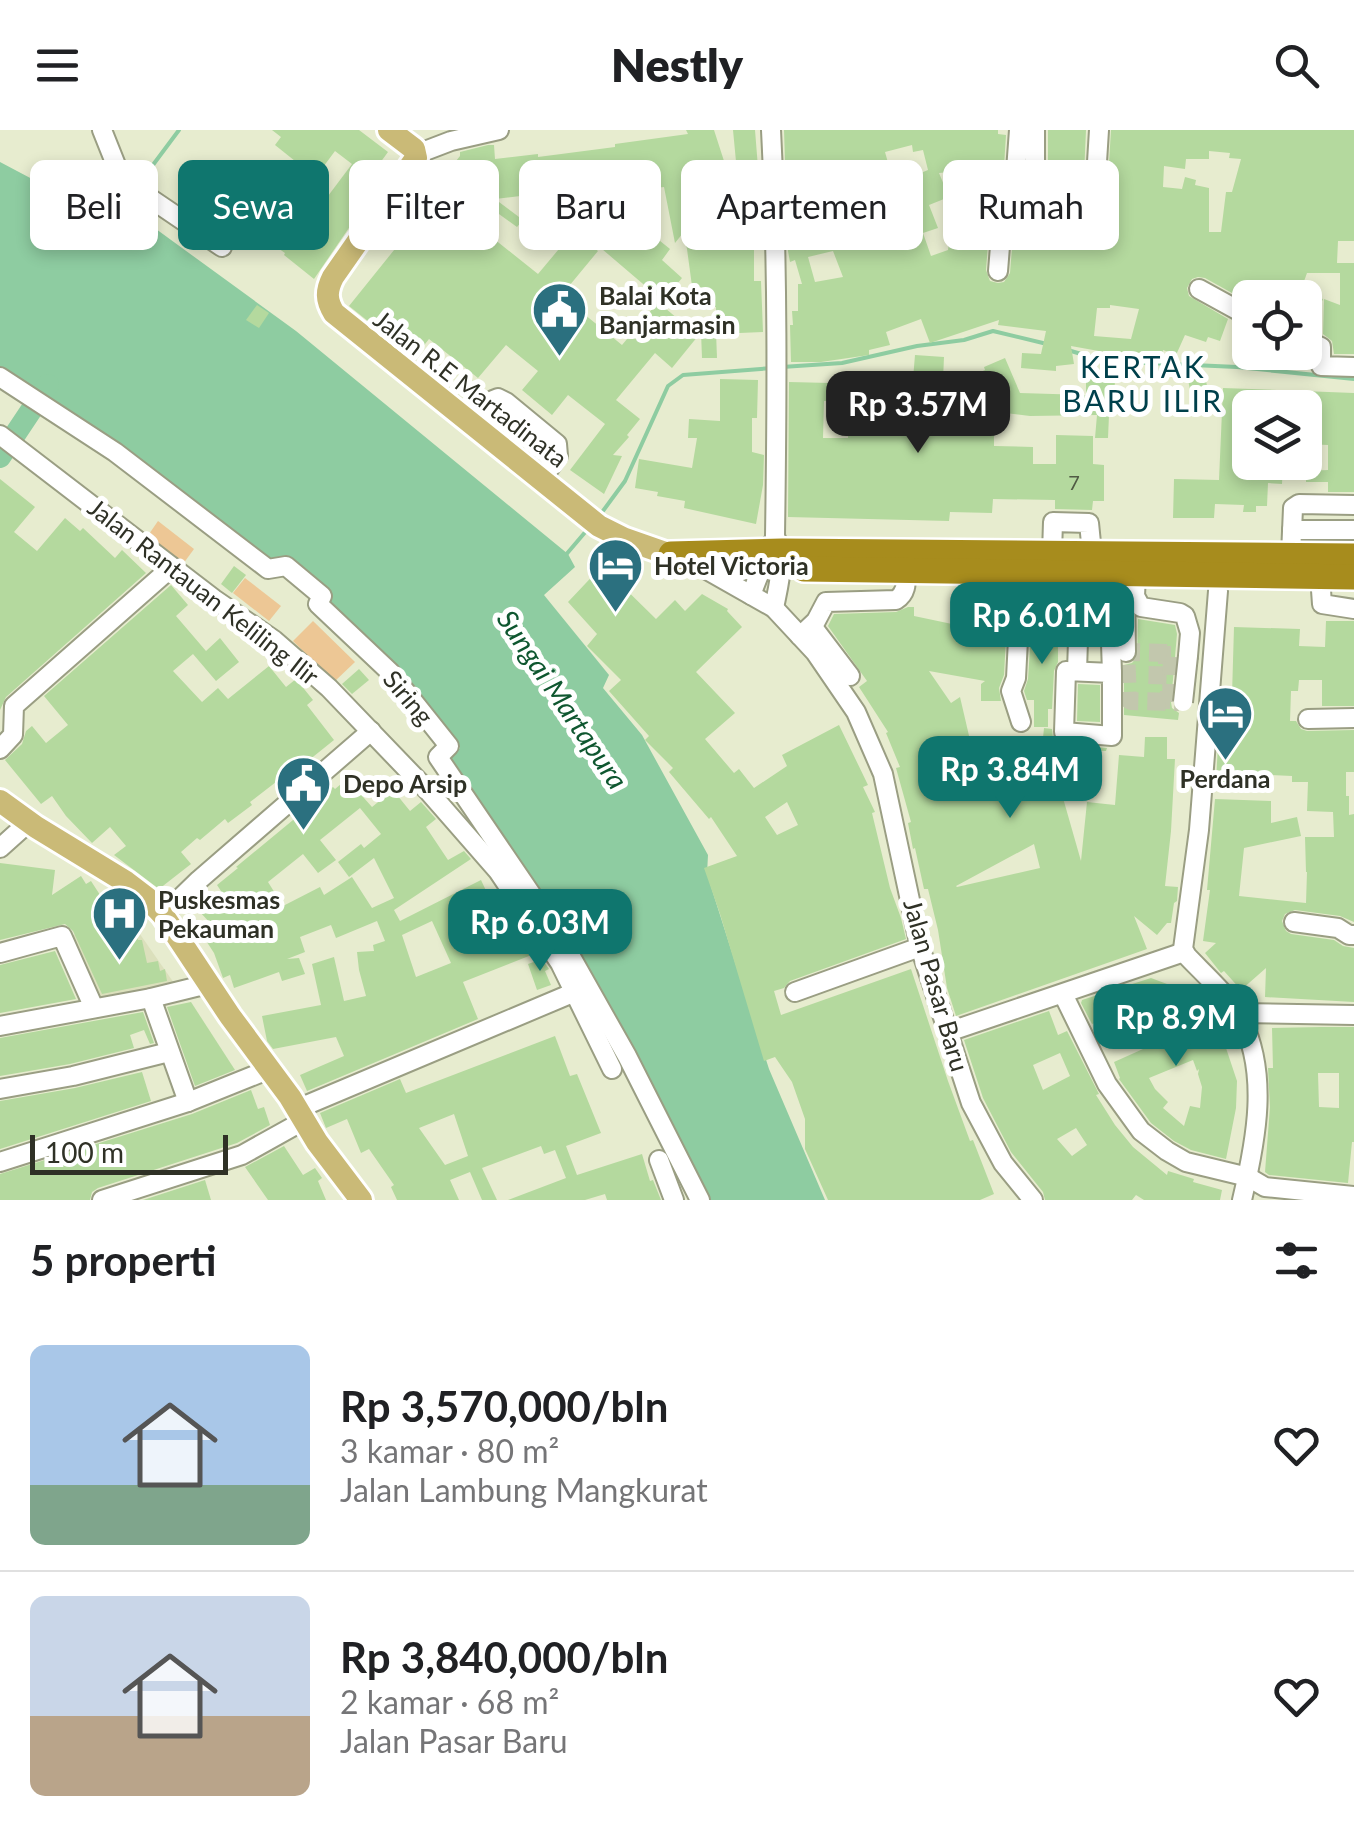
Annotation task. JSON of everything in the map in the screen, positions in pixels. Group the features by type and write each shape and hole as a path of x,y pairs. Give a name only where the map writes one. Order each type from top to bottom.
{"highway":[{"path":"1095,563 1130,574 1219,570 1292,542 1354,556"},
{"path":"672,554 1095,563 1354,577"},
{"path":"698,565 774,555 906,570 1010,572 1052,563"}],"main road":[{"path":"389,130 417,154"},
{"name":"Jalan R.E Martadinata","path":"417,154 332,277 327,298 330,305 341,320 578,511 610,532 698,565"},
{"path":"0,801 147,898 361,1200"}],"street":[{"path":"102,130 129,184 178,218"},
{"path":"417,154 499,130"},
{"path":"771,130 778,358 774,608"},
{"path":"998,271 1001,234 1016,184 1019,130"},
{"path":"1035,130 1035,160"},
{"path":"1097,160 1098,130"},
{"path":"1198,290 1232,308"},
{"path":"1322,366 1354,368"},
{"name":"Siring","path":"0,377 114,452 268,569 286,566 322,596 318,604 390,672 449,746 438,757 557,932 627,1056 700,1200"},
{"path":"474,425 493,400 506,402 557,444 558,456 542,479"},
{"name":"Jalan Rantauan Keliling Ilir","path":"0,435 274,640 330,688 498,871 560,963 612,1069"},
{"path":"1354,504 1299,504 1293,508 1292,542 1354,530"},
{"path":"751,595 774,555"},
{"path":"1010,572 1011,590 1020,601 1031,604 1046,598 1051,590 1052,563"},
{"path":"1095,563 1096,604"},
{"name":"Jalan R.E Martadinata","path":"698,565 774,608"},
{"path":"0,749 13,736 14,706 172,567"},
{"path":"850,676 806,631 830,600 896,600 903,596 906,570"},
{"path":"1219,570 1199,830 1184,952 1238,1013 1257,1072 1256,1128 1242,1200"},
{"path":"1126,652 1130,574"},
{"path":"1130,574 1141,607 1185,616 1190,632 1184,702 1210,701"},
{"path":"1320,576 1322,604 1354,609"},
{"path":"1020,601 1016,678 1011,691 1022,722"},
{"path":"1077,671 1079,610 1096,604 1110,614 1112,674 1112,736 1065,733 1066,670 1077,671 1112,674"},
{"name":"Jalan Pasar Baru","path":"774,608 806,631 871,742 883,774 920,947 972,1103 1002,1164 1033,1200"},
{"path":"1186,656 1213,658"},
{"path":"1308,719 1354,718"},
{"path":"163,916 198,880 371,732"},
{"path":"0,848 29,822"},
{"path":"1294,922 1338,928 1354,935"},
{"path":"0,953 62,936 94,1008"},
{"path":"795,992 920,947"},
{"path":"948,1032 1184,952"},
{"path":"0,1026 208,984"},
{"path":"102,1200 242,1154 300,1115 574,992"},
{"path":"1063,994 1107,1084 1141,1131 1167,1151 1186,1162 1248,1177 1265,1187 1354,1196"},
{"path":"151,998 188,1102"},
{"path":"1238,1013 1354,1015"},
{"path":"0,1089 169,1052"},
{"path":"0,1162 188,1102 270,1070"},
{"path":"659,1160 674,1200"}],"shaded area":[{"path":"158,521 194,549 183,564 147,537"},
{"path":"245,578 281,606 269,621 233,593"},
{"path":"313,621 355,662 334,682 293,641"},
{"name":"Puskesmas Pekauman","path":"119,904 176,986 96,998 68,939"}],"water":[{"name":"Sungai Martapura","path":"0,162 30,178 30,250 158,250 158,230 178,245 178,250 185,250 296,331 568,554 575,567 544,595 609,675 603,688 642,735 708,855 707,874 769,1069 825,1200 706,1200 447,760 460,748 396,669 270,564 0,371"}],"building":[{"path":"272,130 359,130 388,152 382,160 349,162 335,151 328,160 294,160 275,145 281,137"},
{"path":"686,130 714,130 724,160 681,160 681,236 675,243 664,187 661,187 661,160 519,160 519,196 499,199 499,160 457,160 460,152 488,145 494,145 495,159 538,157 688,134"},
{"path":"733,130 755,130 757,160 736,160"},
{"path":"784,130 998,130 998,134 1006,135 1004,160 943,160 943,173 939,173 943,199 929,205 938,228 923,233 923,172 928,170 923,150 913,152 912,145 885,152 887,160 785,160"},
{"path":"1048,130 1086,130 1085,160 1048,160"},
{"path":"1111,130 1354,130 1354,241 1338,241 1337,263 1354,263 1354,354 1334,354 1332,341 1323,334 1324,299 1340,305 1340,273 1307,273 1304,280 1232,280 1232,293 1205,278 1192,279 1187,288 1189,296 1228,319 1220,341 1208,337 1206,342 1185,335 1176,355 1163,350 1162,357 1132,357 1071,346 1074,364 1056,366 1056,371 1021,368 1022,353 1041,354 1046,331 998,325 999,320 930,343 921,319 886,332 890,345 869,350 869,355 791,362 790,325 792,311 798,311 798,284 802,284 795,260 790,262 788,250 923,250 923,233 931,256 948,250 988,250 986,270 990,281 1004,282 1010,273 1012,250 1119,250 1119,160 1109,160","holes":["1209,151 1230,153 1229,158 1241,159 1232,192 1226,192 1221,232 1209,232 1209,188 1195,185 1196,180 1185,177 1182,189 1163,187 1164,166 1185,169 1186,159 1209,159","833,251 843,277 815,282 808,257","1097,308 1139,309 1131,339 1094,336"]},
{"path":"349,168 349,228 314,279 281,250 329,250 329,195"},
{"path":"499,202 519,217 517,227 499,214"},
{"path":"661,242 670,249 662,260 682,278 663,301 603,250 661,250"},
{"path":"499,243 538,274 558,250 597,250 536,326 559,345 584,314 622,345 658,302 698,336 672,368 655,353 616,400 640,419 613,455 622,456 604,494 570,470 605,424 568,395 552,415 522,390 538,371 506,345 478,378 429,339 414,358 349,306 394,250 499,250"},
{"path":"687,250 754,250 754,281 761,281 763,332 716,334 716,307 691,308"},
{"path":"257,305 269,313 259,328 246,320"},
{"path":"701,332 716,332 717,358 702,358"},
{"path":"915,355 944,357 943,380 953,380 952,433 994,435 994,446 1033,447 1033,464 1056,464 1056,435 1093,436 1093,464 1104,465 1104,501 1093,501 1092,510 1055,509 1055,500 993,499 992,513 950,512 949,521 788,517 789,382 830,383 830,401 824,401 823,438 848,438 849,372 893,373 893,378 913,379"},
{"path":"1005,358 1020,393 1086,395 1086,378 1115,380 1108,438 1095,438 1097,415 1030,416 997,412 998,400 992,387 970,396 963,380"},
{"path":"1204,371 1207,386 1190,390 1187,374"},
{"path":"720,379 758,380 752,452 764,455 756,524 684,508 685,501 635,488 639,459 692,468 697,438 688,438 689,419 720,421"},
{"path":"1223,388 1275,390 1232,390 1232,480 1282,480 1282,484 1268,483 1267,506 1256,506 1256,512 1243,512 1244,505 1215,504 1214,518 1173,518 1174,479 1219,480"},
{"path":"1322,392 1354,393 1354,492 1328,492 1328,482 1306,482 1322,480 1322,470 1328,470 1328,445 1322,445"},
{"path":"0,479 35,507 14,532 37,551 65,518 80,531 83,528 115,558 122,550 146,573 6,697 0,710"},
{"path":"234,566 246,575 232,593 221,584"},
{"path":"602,566 656,619 675,600 685,611 702,594 728,609 742,627 696,672 735,713 705,739 734,773 739,769 754,788 787,766 782,755 839,725 868,785 863,787 875,812 872,813 890,888 906,939 790,981 774,991 781,1015 911,969 970,1141 973,1140 994,1194 980,1200 828,1200 805,1149 805,1119 792,1082 775,1057 764,1061 704,868 737,856 711,817 669,772 673,768 645,740 649,736 609,691 621,680 587,646 597,634 568,602","holes":["787,802 798,825 777,835 765,817"]},
{"path":"171,585 188,605 176,616 206,651 220,638 239,662 216,681 193,654 173,671 202,702 218,688 228,699 269,666 286,687 296,679 313,700 307,705 334,740 228,823 225,819 200,840 197,838 181,852 191,864 159,889 114,855 126,846 110,827 92,843 52,796 41,804 5,760 22,744 32,726 46,743 68,725 44,696"},
{"path":"914,607 914,616 990,632 990,618 1007,619 1001,701 981,701 981,684 985,681 929,671 951,703 960,697 977,770 980,746 1009,739 1016,764 1041,758 1044,728 1052,729 1053,738 1062,744 1107,748 1049,749 1081,861 1087,802 1115,805 1119,755 1144,757 1145,737 1167,737 1167,759 1175,759 1165,886 1178,887 1177,901 1171,923 1157,935 1134,916 1147,949 956,1016 928,889 924,889 913,849 908,823 911,822 896,768 900,767 888,732 859,687 867,681 828,626 834,614 896,612","holes":["1034,844 1040,868 957,887 956,886"]},
{"path":"1032,617 1058,617 1058,662 1048,727 1034,727 1034,700 1027,700 1024,691"},
{"path":"1138,619 1175,625 1171,702 1179,713 1178,720 1124,715 1124,665 1137,657"},
{"path":"1326,621 1354,621 1354,706 1322,706 1322,680 1299,680 1298,691 1291,691 1290,721 1296,721 1307,731 1354,730 1354,772 1346,772 1346,796 1349,815 1354,814 1354,922 1340,916 1295,910 1285,914 1282,921 1291,934 1334,940 1354,948 1354,1002 1265,997 1266,968 1241,990 1205,953 1216,943 1203,941 1215,799 1271,801 1271,823 1297,817 1301,836 1244,848 1239,896 1306,903 1305,837 1334,837 1333,812 1307,811 1308,782 1271,775 1271,782 1216,782 1218,744 1227,744 1234,627 1300,629 1299,646 1325,647"},
{"path":"359,669 369,680 352,694 342,684"},
{"path":"1078,684 1100,685 1100,722 1077,721"},
{"path":"347,779 372,807 393,790 410,811 421,802 436,819 426,827 448,860 464,851 471,859 394,910 400,921 481,880 489,897 498,893 534,954 463,982 478,1019 307,1091 300,1075 344,1056 336,1037 273,1049 267,1041 262,1016 321,1005 312,964 334,957 344,1001 366,996 357,952 374,951 373,945 385,941 377,921 336,938 331,925 300,937 305,952 287,959 299,958 305,974 282,981 279,972 234,988 230,975 223,978 201,933 212,925 199,911 221,891 217,885 236,867","holes":["360,808 381,834 338,862 349,877 374,858 394,898 372,908 352,877 324,895 320,887 283,906 268,882 303,854 318,873 336,860 320,840","432,921 451,963 416,977 402,935"]},
{"path":"0,863 55,870 52,895 81,876 86,884 91,881 113,915 127,910 138,940 142,940 147,963 158,961 160,971 165,969 167,981 102,994 73,931 65,924 0,940"},
{"path":"55,951 76,999 0,1013 0,965"},
{"path":"542,959 549,969 545,971 551,985 537,990 528,964"},
{"path":"1151,978 1167,984 1212,1033 1218,1030 1237,1081 1226,1159 1174,1141 1151,1123 1119,1079 1114,1062 1143,1049 1140,1040 1161,1031 1148,1009 1135,1014 1132,1004 1092,1024 1082,1000","holes":["1193,1060 1202,1087 1200,1108 1190,1106 1184,1126 1163,1108 1168,1102 1149,1078"]},
{"path":"191,1002 235,1070 195,1086 167,1007"},
{"path":"1049,1011 1058,1035 1067,1031 1099,1094 1096,1095 1133,1147 1167,1175 1168,1171 1222,1190 1220,1200 1144,1200 1136,1195 1132,1200 1045,1200 1011,1152 983,1098 964,1040","holes":["1060,1053 1070,1076 1043,1090 1033,1065","1076,1128 1087,1145 1072,1156 1057,1139"]},
{"path":"143,1012 154,1043 150,1044 144,1030 130,1035 134,1048 0,1076 0,1038"},
{"path":"1354,1027 1354,1142 1348,1183 1265,1172 1272,1028","holes":["1318,1073 1339,1073 1339,1108 1319,1107"]},
{"path":"555,1036 570,1076 577,1074 601,1133 566,1146 577,1175 642,1154 661,1200 607,1200 605,1194 585,1200 508,1200 566,1178 555,1150 544,1154 541,1146 482,1168 497,1200 482,1200 470,1172 450,1180 459,1200 397,1200 391,1187 394,1185 369,1149 361,1153 347,1119 326,1128 320,1113 400,1079 406,1093","holes":["454,1114 468,1156 445,1165 419,1128"]},
{"path":"142,1072 151,1101 0,1149 0,1101"},
{"path":"251,1090 258,1109 264,1107 270,1125 237,1143 98,1188 90,1200 0,1200 0,1174 192,1114"},
{"path":"284,1146 303,1175 315,1168 322,1178 318,1181 326,1200 268,1200 245,1167"},
{"path":"205,1180 211,1200 143,1200"}],"waterway":[{"path":"157,160 179,130"},
{"path":"782,367 842,363 993,331 1047,344"},
{"path":"1071,351 1105,361 1237,367 1354,379"},
{"path":"600,515 625,481 668,386 683,375 773,368"},
{"path":"0,457 48,385"},
{"path":"564,557 587,530"}],"tunnel":[{"path":"1171,702 1172,653 1126,652 1128,699 1131,701 1179,702"},
{"path":"1170,700 1157,697 1158,655 1171,655"}],"place":[{"name":"Balai Kota Banjarmasin","path":"560,358"},
{"name":"Hotel Victoria","path":"615,614"},
{"name":"Perdana","path":"1225,762"},
{"name":"Depo Arsip","path":"304,832"},
{"name":"Puskesmas Pekauman","path":"119,962"}],"district":[{"name":"KERTAK BARU ILIR","path":"1143,383"}]}
